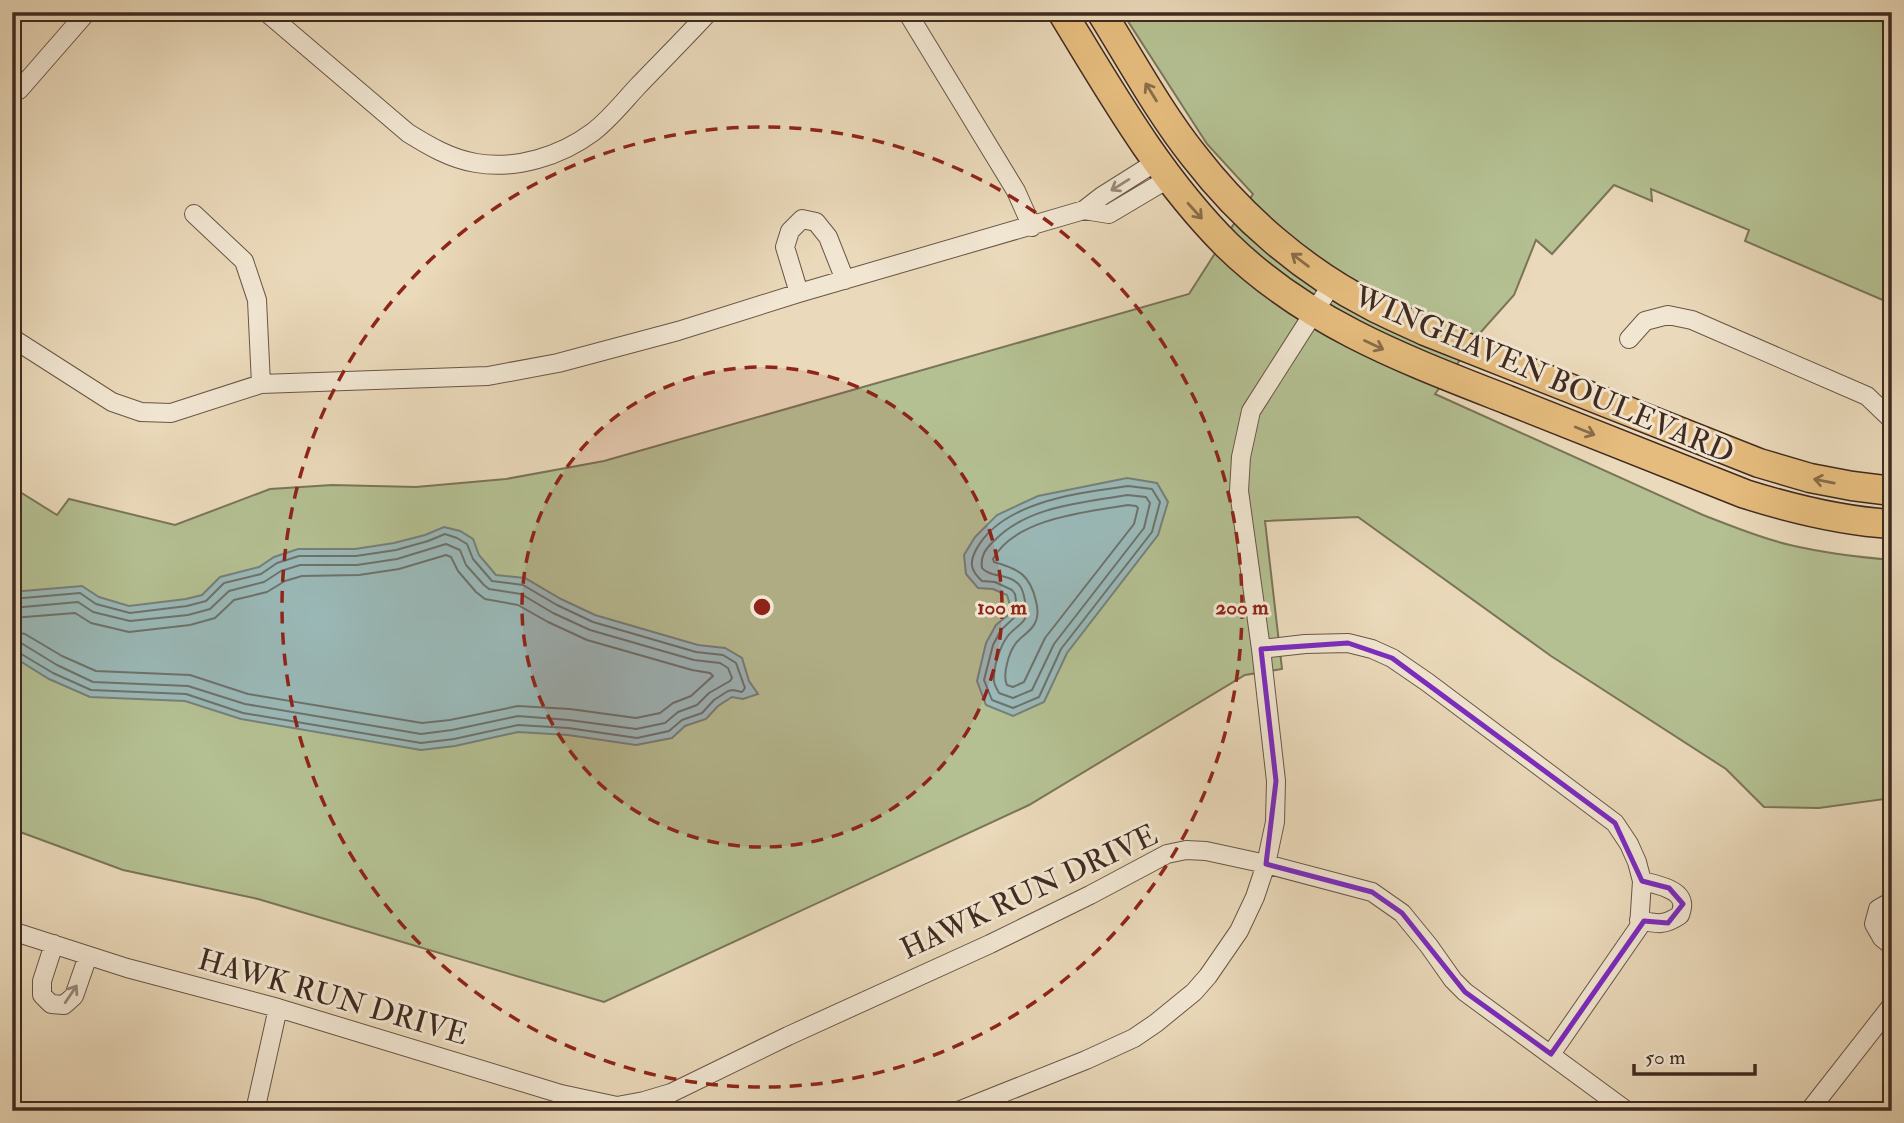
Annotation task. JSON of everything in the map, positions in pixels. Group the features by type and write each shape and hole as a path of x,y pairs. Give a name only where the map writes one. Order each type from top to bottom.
{"main road":[{"name":"WINGHAVEN BOULEVARD","path":"1062,12 1162,170 1194,210 1229,246 1266,278 1314,312 1346,331 1403,358 1745,494 1790,508 1843,519 1890,524"},
{"name":"WINGHAVEN BOULEVARD","path":"1101,12 1193,155 1231,200 1274,240 1332,284 1425,331 1759,463 1810,478 1892,493"}],"street":[{"path":"19,90 87,12"},
{"path":"266,12 408,133 451,156 477,163 508,164 540,159 569,147 594,131 709,12"},
{"path":"907,12 1016,191 1032,227"},
{"path":"12,338 112,402 141,412 171,413 261,384 488,376 558,363 678,331 799,293 1032,227 1084,210 1102,196 1162,170"},
{"path":"194,214 244,261 257,300 261,384"},
{"path":"799,293 785,247 790,231 802,219 817,222 828,237 845,280"},
{"path":"958,1111 988,1105 1134,1038 1177,1007 1208,976 1239,931 1255,897 1266,864 1275,822 1276,781 1239,491 1241,457 1251,411 1332,284"},
{"path":"1629,339 1645,321 1668,315 1692,320 1867,396 1892,422"},
{"path":"1890,524 1892,493"},
{"path":"1261,649 1349,643 1372,649 1427,681 1615,823 1629,844 1642,881 1639,928 1551,1054"},
{"name":"HAWK RUN DRIVE","path":"12,931 127,968 278,1008 560,1102 617,1106 671,1093 788,1036 990,944 1167,854 1186,850 1206,851 1372,892 1402,913 1465,992 1627,1111"},
{"path":"1639,920 1656,924 1668,923 1680,915 1683,904 1669,888 1642,881"},
{"path":"1892,901 1878,909 1874,924 1882,938 1892,946"},
{"path":"54,944 42,981 41,995 51,1004 64,1005 74,996 88,956"},
{"path":"1809,1111 1892,1005"},
{"path":"255,1111 278,1008"}],"highlighted area":[{"path":"1348,643 1392,658 1615,823 1642,881 1669,888 1683,904 1668,923 1644,921 1551,1054 1465,992 1402,913 1372,892 1266,864 1276,781 1261,649"}],"green space":[{"path":"1122,12 1892,12 1892,304 1745,241 1749,230 1651,189 1652,201 1614,185 1552,254 1536,240 1514,295 1480,333 1435,394 1746,532 1815,550 1892,560 1892,798 1819,808 1764,807 1726,769 1551,656 1358,517 1265,521 1282,669 1245,675 1029,805 604,1002 258,899 123,870 12,829 12,487 57,515 69,499 175,525 270,489 332,485 416,487 506,479 604,461 1189,294 1253,194 1207,144"}],"water":[{"path":"1127,478 1157,483 1168,502 1158,535 1067,653 1044,702 1013,716 986,705 977,681 986,643 996,625 1012,612 1007,595 993,589 978,588 966,574 964,555 975,537 997,515 1038,496"},
{"path":"444,527 460,531 473,539 479,555 496,575 525,578 595,615 698,645 725,648 742,658 749,681 758,694 743,699 732,697 718,706 706,719 685,726 672,738 636,745 568,735 518,732 455,746 421,750 241,719 185,701 90,697 49,679 12,656 12,592 82,586 99,597 129,606 186,599 202,595 220,577 259,567 274,557 298,549 355,549 394,543"}]}
